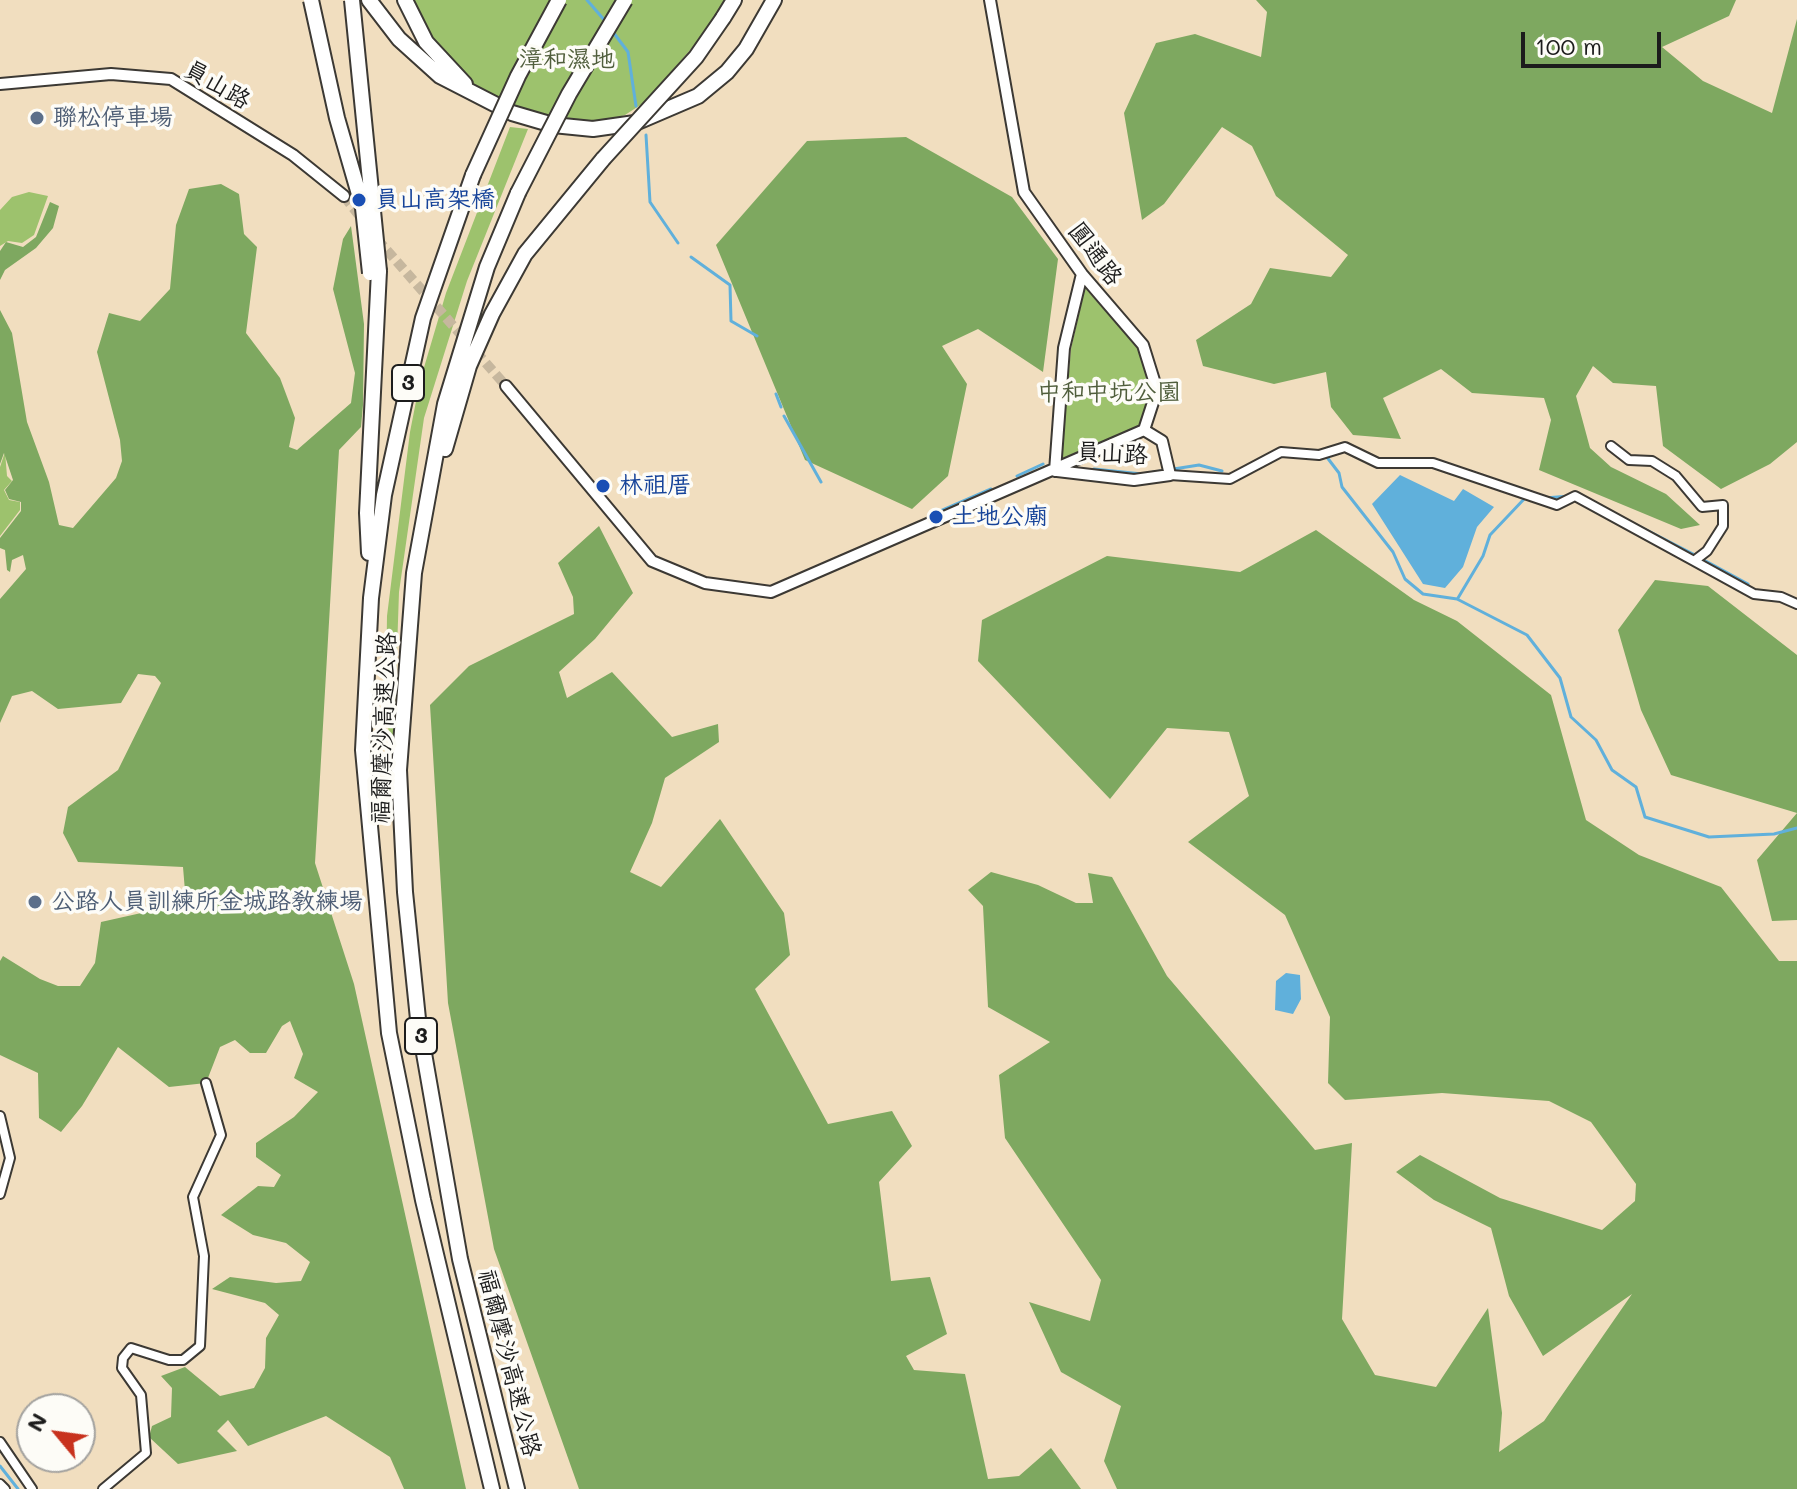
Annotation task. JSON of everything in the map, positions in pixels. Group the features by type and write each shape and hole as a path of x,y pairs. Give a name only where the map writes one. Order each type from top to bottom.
{"highway":[{"path":"311,0 337,118 363,208 375,272"},
{"path":"352,0 375,272 377,331 367,513 371,598"},
{"path":"369,0 424,64 480,98 512,113 553,125 593,129 635,123 698,96 727,72 746,49 774,0"},
{"path":"405,0 426,42 480,98"},
{"name":"福爾摩沙高速公路","path":"492,1489 423,1200 389,1033 363,750 371,598 384,495 423,318 473,175 518,76 559,0"},
{"name":"福爾摩沙高速公路","path":"517,1489 460,1259 416,1003 405,892 399,770 414,573 449,392 487,267 518,193 569,94 625,0"},
{"path":"414,573 469,366 492,314 525,254 603,159 696,57 734,0"}],"street":[{"name":"圓通路","path":"990,0 1024,192 1082,274 1143,345 1157,390 1144,430"},
{"name":"員山路","path":"0,84 111,74 171,79 293,155 344,196"},
{"path":"1082,274 1064,348 1055,471 1144,430 1162,441 1169,471"},
{"name":"員山路","path":"506,386 652,561 705,583 771,592 1055,471 1134,480 1169,471 1230,479 1281,452 1319,455 1345,447 1378,463 1433,463 1557,505 1575,496 1754,594 1781,597 1797,604"},
{"path":"1611,446 1629,460 1652,461 1676,476 1702,507 1723,505 1723,526 1707,551 1694,561"},
{"path":"103,1489 146,1453 141,1395 122,1368 123,1358 131,1348 169,1360 183,1360 200,1346 204,1256 193,1197 221,1135 206,1083"},
{"path":"0,1116 10,1158 0,1194"},
{"path":"0,1442 32,1489"},
{"path":"0,1462 9,1456"},
{"path":"0,1484 5,1489"}],"green space":[{"name":"漳和濕地","path":"414,0 727,0 704,34 645,102 625,115 602,122 535,114 502,101 471,82 429,34"},
{"path":"1256,0 1736,0 1729,16 1662,47 1703,81 1772,113 1797,19 1797,442 1770,464 1721,489 1663,446 1656,386 1613,383 1593,366 1576,396 1590,448 1611,467 1666,494 1700,525 1681,529 1539,470 1551,420 1544,398 1472,393 1441,369 1383,398 1401,439 1353,435 1331,407 1326,372 1274,384 1203,366 1196,340 1251,304 1270,268 1331,277 1348,255 1276,196 1252,146 1222,127 1164,204 1142,220 1124,113 1156,43 1195,34 1261,57 1267,12"},
{"path":"510,127 528,129 467,281 424,418 399,592 392,796 386,685 387,616 410,432 420,381 446,293"},
{"path":"906,137 1012,197 1058,259 1043,372 978,329 942,346 967,384 948,476 912,509 805,460 716,245 807,141"},
{"path":"221,184 239,194 244,234 257,247 246,333 280,378 295,418 289,447 297,450 351,403 355,373 333,289 343,239 351,226 364,324 363,405 361,427 339,450 315,863 354,984 466,1489 404,1489 390,1457 326,1416 248,1446 228,1420 217,1431 237,1451 178,1464 149,1437 152,1426 171,1417 172,1388 161,1376 185,1367 220,1396 254,1388 265,1368 266,1338 279,1315 265,1303 212,1289 230,1277 276,1283 301,1281 310,1262 286,1243 253,1235 221,1215 258,1186 274,1187 281,1175 256,1157 256,1143 294,1117 318,1092 294,1078 303,1054 290,1021 282,1026 266,1053 250,1053 235,1040 220,1047 206,1083 169,1087 118,1047 82,1106 61,1132 39,1118 38,1073 0,1055 0,961 3,956 40,979 58,986 80,986 95,963 101,922 186,903 183,867 78,862 63,833 68,807 118,770 161,683 155,676 138,674 121,703 58,709 32,691 12,696 0,723 0,599 26,569 23,555 12,560 10,572 7,570 5,550 0,548 0,538 21,511 21,502 9,499 5,490 13,480 4,453 0,464 0,310 12,333 27,422 49,482 59,525 73,528 116,478 122,461 120,440 97,352 109,313 140,321 170,289 176,225 189,189"},
{"path":"29,192 48,196 34,235 22,243 8,241 0,246 0,210 12,197"},
{"path":"50,202 59,206 53,228 36,248 5,270 0,280 0,251 6,242 23,247 36,237"},
{"name":"中和中坑公園","path":"1085,288 1138,348 1150,383 1152,420 1061,461 1071,349"},
{"path":"5,452 7,476 12,481 4,490 9,500 20,502 20,510 0,536 0,467"},
{"path":"599,526 633,593 595,639 559,672 567,698 612,672 672,737 718,724 719,742 665,778 652,823 630,872 661,887 720,819 784,913 790,955 755,989 828,1124 892,1111 912,1146 879,1182 891,1281 930,1277 947,1334 906,1356 914,1370 965,1374 988,1479 1019,1476 1051,1448 1081,1489 579,1489 494,1249 448,1003 430,705 469,666 574,614 573,597 558,563"},
{"path":"1316,530 1414,600 1457,621 1551,695 1586,820 1639,855 1721,887 1779,961 1797,961 1797,1489 1117,1489 1104,1461 1121,1406 1061,1372 1029,1302 1090,1321 1101,1280 1005,1138 999,1075 1050,1042 988,1007 983,906 968,890 991,872 1038,885 1076,903 1093,903 1088,873 1112,877 1167,976 1315,1150 1352,1143 1342,1319 1375,1375 1436,1387 1488,1308 1502,1413 1499,1452 1544,1421 1632,1294 1543,1356 1509,1296 1491,1228 1434,1200 1396,1172 1420,1155 1500,1198 1602,1230 1635,1201 1636,1184 1591,1122 1549,1101 1442,1093 1345,1100 1328,1083 1330,1017 1285,915 1188,842 1249,796 1229,732 1167,728 1110,799 978,661 982,620 1107,556 1240,572"},
{"path":"1655,580 1708,586 1797,655 1797,813 1671,775 1641,710 1618,630"},
{"path":"1797,813 1797,920 1772,921 1757,860"}],"water":[{"path":"1400,475 1454,501 1463,489 1494,507 1477,527 1463,567 1445,588 1423,584 1372,504"},
{"path":"1286,973 1300,975 1301,999 1293,1014 1275,1010 1276,981"}],"waterway":[{"path":"587,0 606,22"},
{"path":"613,32 628,52 636,106"},
{"path":"646,135 650,202 678,243"},
{"path":"691,257 730,285 731,321 757,336"},
{"path":"776,394 781,407"},
{"path":"784,416 821,482"},
{"path":"1326,456 1339,473 1342,487 1393,552 1405,579 1423,594 1457,599 1527,635 1560,678 1571,717 1596,740 1612,770 1636,787 1645,817 1709,837 1774,834 1797,828"},
{"path":"1017,476 1043,464"},
{"path":"1094,469 1142,474 1199,465 1222,471"},
{"path":"929,516 991,489"},
{"path":"1545,498 1570,496"},
{"path":"1458,598 1483,556 1490,535 1526,497"},
{"path":"1592,502 1695,555"},
{"path":"1702,559 1748,584"},
{"path":"0,1466 18,1489"}],"tunnel":[{"path":"344,196 365,223"},
{"path":"377,239 506,386"}],"place":[{"name":"聯松停車場","path":"37,118"},
{"name":"員山高架橋","path":"359,200"},
{"name":"林祖厝","path":"603,486"},
{"name":"土地公廟","path":"936,517"},
{"name":"公路人員訓練所金城路教練場","path":"35,902"}]}
